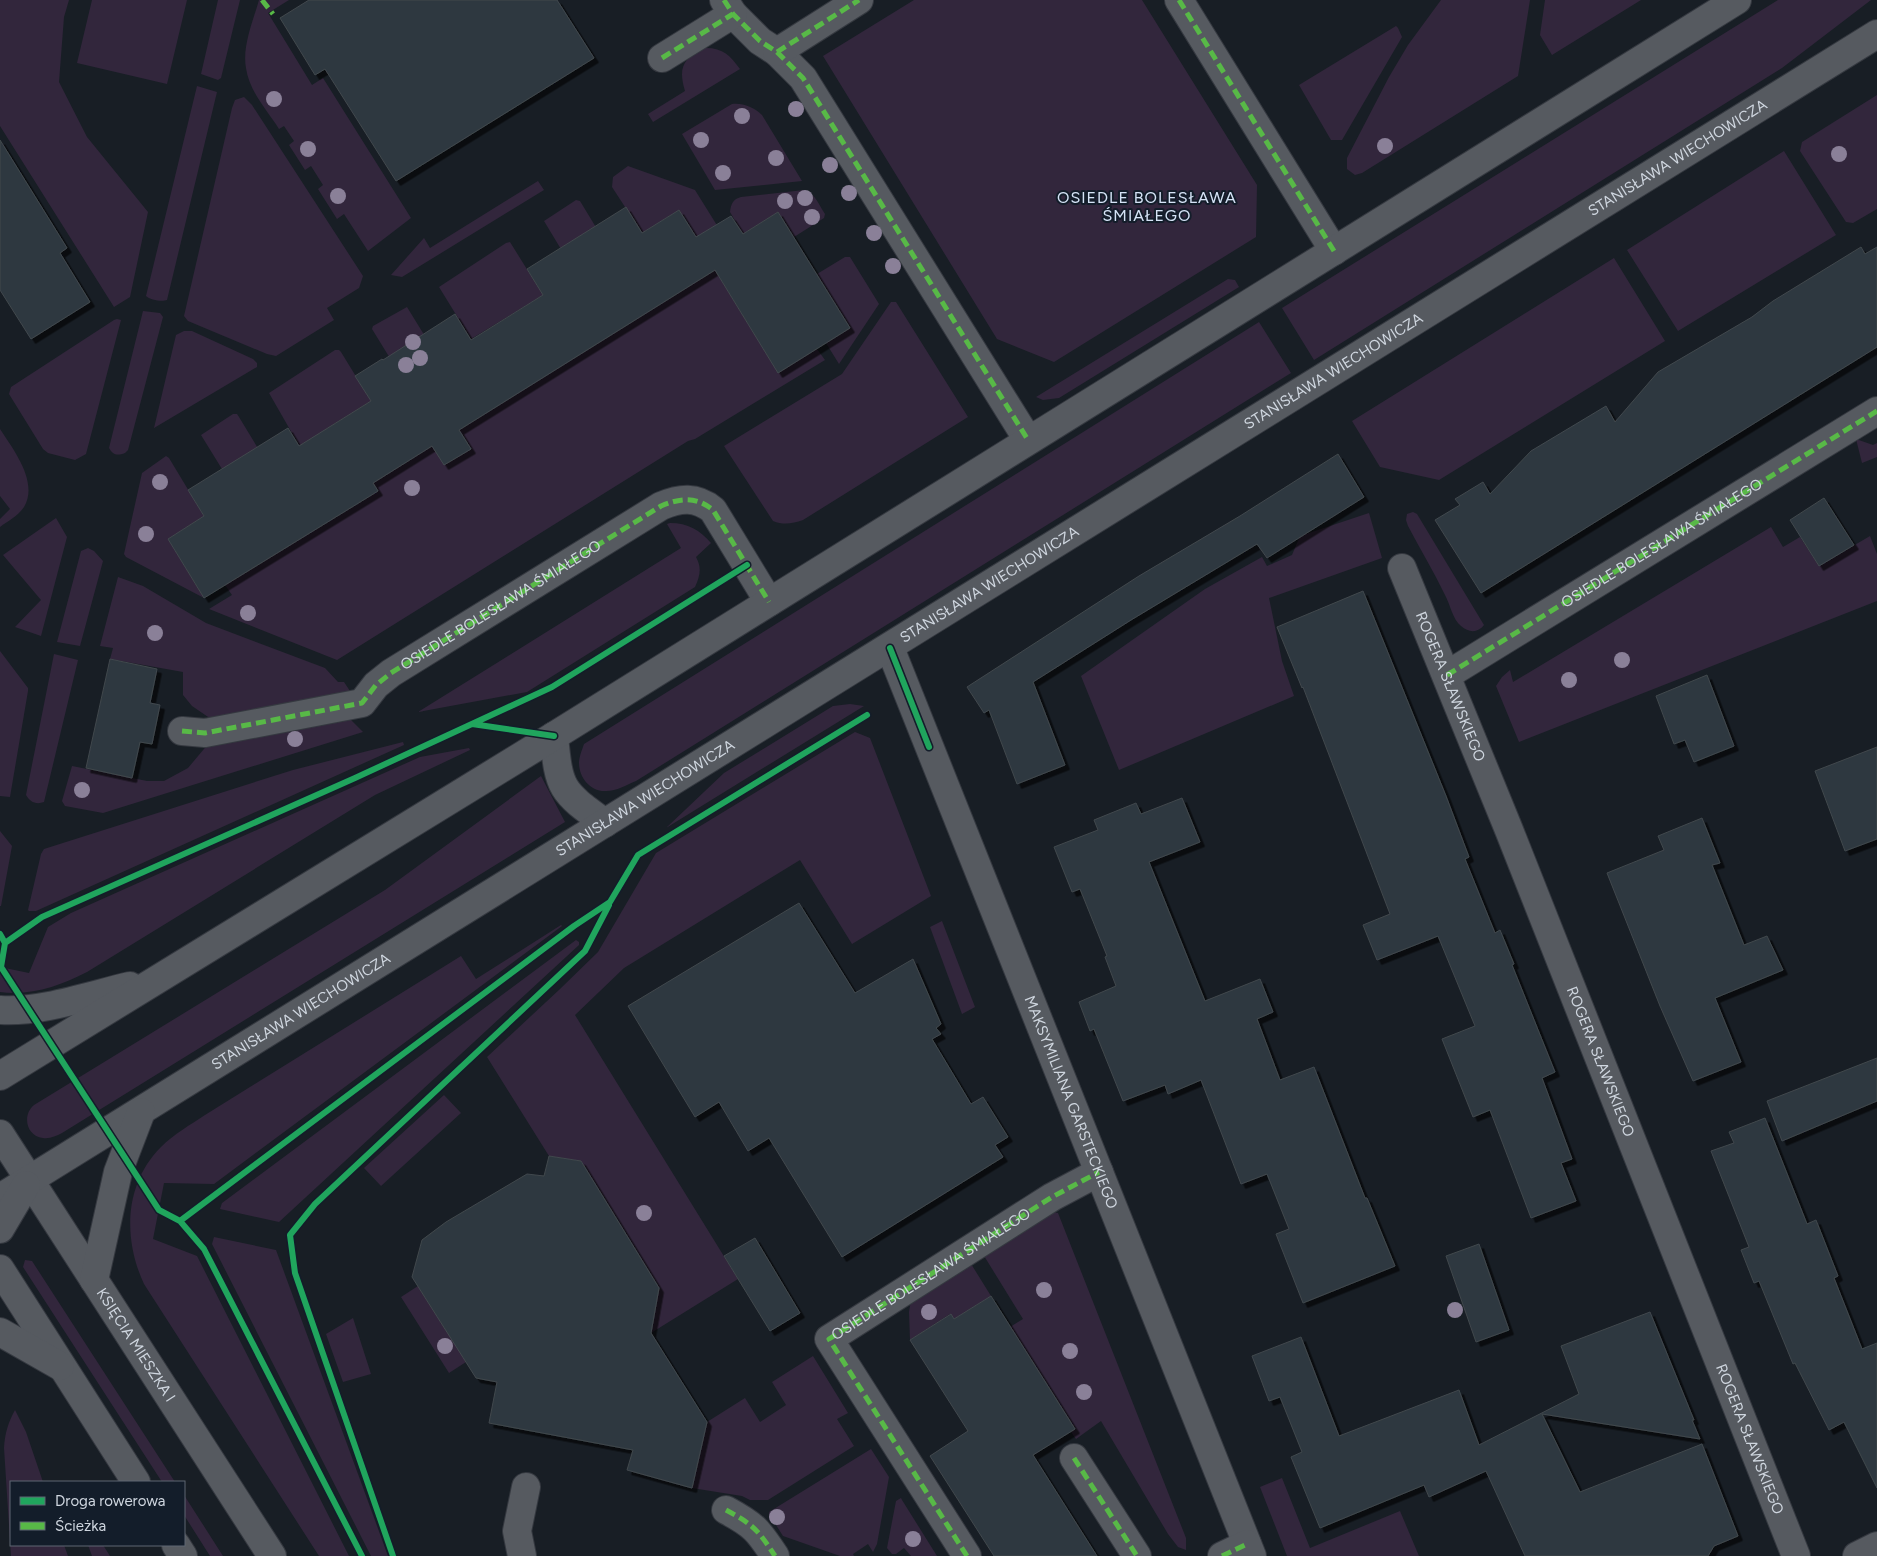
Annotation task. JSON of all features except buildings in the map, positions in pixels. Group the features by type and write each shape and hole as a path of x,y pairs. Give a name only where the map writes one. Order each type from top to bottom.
{"street":[{"path":"777,52 859,0"},
{"path":"1179,0 1334,251"},
{"path":"0,1076 554,736 1737,0"},
{"path":"662,58 729,7 760,41 777,52 803,78 1028,440"},
{"name":"STANISŁAWA WIECHOWICZA","path":"0,1198 890,648 1877,34"},
{"name":"OSIEDLE BOLESŁAWA ŚMIAŁEGO","path":"1447,675 1877,411"},
{"name":"OSIEDLE BOLESŁAWA ŚMIAŁEGO","path":"182,731 205,733 362,703 376,685 391,673 661,506 675,500 692,499 705,503 713,510 769,602"},
{"name":"ROGERA SŁAWSKIEGO","path":"1402,568 1447,675 1796,1556"},
{"name":"MAKSYMILIANA GARSTECKIEGO","path":"890,648 1250,1550"},
{"path":"554,736 557,768 564,788 576,801 605,823"},
{"path":"0,1010 10,1011 53,1005 154,980"},
{"path":"94,1280 118,1172 141,1112"},
{"name":"KSIĘCIA MIESZKA I","path":"0,1134 272,1556"},
{"name":"OSIEDLE BOLESŁAWA ŚMIAŁEGO","path":"967,1556 829,1339 1052,1197 1099,1172"},
{"path":"0,1229 30,1179"},
{"path":"0,1269 135,1481"},
{"path":"0,1332 63,1368"},
{"path":"1074,1458 1137,1556"},
{"path":"522,1556 517,1531 526,1487"},
{"path":"726,1510 749,1522 761,1535 775,1556"},
{"path":"1856,1556 1877,1546"},
{"path":"1222,1556 1250,1550"}],"shaded area":[{"path":"0,0 69,0 64,17 59,82 87,137 148,212 130,297 114,307 0,126"},
{"path":"92,0 187,0 167,84 77,63"},
{"path":"218,0 240,0 221,78 218,80 201,74"},
{"path":"259,0 289,0 268,13 312,85 323,78 411,218 368,251 344,214 337,219 318,189 323,185 311,166 305,170 289,145 294,141 284,126 279,129 251,85 245,60 249,34"},
{"path":"914,0 1142,0 1257,185 1256,237 1054,362 997,339 823,56"},
{"path":"1441,0 1530,0 1518,76 1362,173 1355,175 1347,169 1347,158 1389,77 1408,45"},
{"path":"1545,0 1641,0 1552,55 1540,35"},
{"path":"1778,0 1871,0 1782,68 1314,360 1282,308"},
{"path":"1396,26 1402,37 1342,140 1331,140 1299,85"},
{"path":"703,48 715,49 725,53 740,69 653,122 648,114 685,91 682,76 684,65 691,56"},
{"path":"197,86 217,92 167,300 150,299 146,296"},
{"path":"1877,95 1877,209 1853,223 1846,222 1800,151 1802,142"},
{"path":"244,97 252,105 363,276 359,288 327,308 334,320 276,356 188,321 184,316 232,108 235,100"},
{"path":"732,104 748,106 762,115 802,181 715,190 682,134"},
{"path":"1784,151 1836,235 1678,331 1627,250"},
{"path":"628,166 695,190 728,243 708,256 679,210 642,233 612,187 613,177"},
{"path":"538,181 544,190 402,277 391,275 424,238 430,248"},
{"path":"804,190 814,197 825,214 824,218 794,237 778,212 743,234 730,212 733,202 741,197"},
{"path":"576,200 580,201 611,252 576,274 544,221"},
{"path":"510,242 543,295 471,339 439,287"},
{"path":"845,257 850,257 879,304 839,364 826,343 850,328 817,274"},
{"path":"1614,258 1665,341 1439,480 1380,467 1352,421"},
{"path":"715,270 778,372 817,349 825,360 695,439 688,441 337,660 209,609 232,595 225,585 378,491 373,483 432,446 471,449 463,436 457,431"},
{"path":"1228,279 1235,280 1239,287 1059,398 1043,400 1036,397"},
{"path":"891,302 896,302 968,417 803,520 788,524 773,521 724,446 842,374"},
{"path":"407,307 439,359 404,381 372,329 373,326"},
{"path":"143,311 160,313 163,317 128,450 125,453 116,454 109,448"},
{"path":"117,319 121,320 86,454 75,460 48,453 43,449 9,394 11,387"},
{"path":"1259,322 1291,373 636,781 618,789 601,791 591,787 584,779 579,763 584,744"},
{"path":"184,331 192,331 253,359 257,363 257,367 154,428 176,335"},
{"path":"335,350 341,352 371,401 334,424 304,454 269,393"},
{"path":"233,414 237,414 273,473 238,495 201,435"},
{"path":"0,429 22,466 28,487 28,497 22,510 0,527 0,519 10,509 0,496"},
{"path":"1856,439 1873,445 1877,443 1877,457 1862,463"},
{"path":"166,456 204,516 168,539 204,598 126,557 124,554 142,473"},
{"path":"1413,512 1417,514 1484,625 1479,630 1467,630 1456,620 1441,586 1408,526 1407,514"},
{"path":"1369,513 1382,558 1269,598 1282,661 1294,696 1119,770 1081,676 1205,589 1262,557 1267,566 1292,555 1300,536"},
{"path":"56,518 67,537 41,636 15,627 41,600 3,555"},
{"path":"667,524 682,524 693,528 711,543 696,557 700,572 695,587 527,692 418,712 681,548"},
{"path":"1771,527 1783,547 1800,537 1819,566 1870,536 1877,554 1877,601 1519,742 1496,686 1510,670 1513,682"},
{"path":"88,548 94,551 103,561 80,646 57,642 81,551"},
{"path":"118,577 143,586 206,623 325,668 338,682 344,682 354,697 217,723 192,706 183,695 183,672 110,659 113,648 100,646"},
{"path":"0,651 28,688 10,797 0,796"},
{"path":"54,654 78,660 44,802 36,803 31,801 26,795"},
{"path":"850,704 864,706 666,828 724,773 833,706"},
{"path":"347,716 363,732 103,813 65,806 62,801 72,766 147,781 164,781 188,768 209,743"},
{"path":"855,732 870,738 931,896 852,944 800,860 624,968 575,1015 738,1279 651,1333 659,1288 581,1161 549,1156 487,1057 598,952 656,853"},
{"path":"403,742 404,745 36,911 28,910 41,854 44,849 293,770"},
{"path":"469,748 470,750 375,795 87,972 45,989 23,993 0,992 0,967 29,973 48,927 71,913 420,757"},
{"path":"541,776 565,822 62,1133 51,1138 43,1138 37,1136 30,1129 27,1119 30,1109 34,1105 385,890"},
{"path":"0,831 12,846 1,906 0,906"},
{"path":"942,921 975,1007 962,1014 930,927"},
{"path":"561,925 214,1184 164,1183 153,1239 197,1256 349,1556 319,1556 144,1284 137,1267 130,1231 134,1195 140,1178 149,1162 161,1147 182,1130 461,956 476,979"},
{"path":"576,940 579,942 579,945 279,1222 220,1209 222,1203"},
{"path":"444,1095 461,1113 381,1186 364,1168"},
{"path":"1052,1212 1058,1213 1186,1538 1186,1550 1178,1547 1168,1534 1101,1421 1076,1439 1071,1432 1075,1429 1010,1327 1023,1319 981,1251"},
{"path":"214,1237 276,1250 388,1556 371,1556 212,1244"},
{"path":"968,1259 991,1296 954,1319 950,1314 910,1340 909,1312 912,1294"},
{"path":"25,1260 32,1261 174,1481 161,1481 23,1267"},
{"path":"418,1286 466,1362 449,1373 401,1297"},
{"path":"353,1318 371,1374 343,1382 326,1334"},
{"path":"813,1356 848,1413 837,1419 854,1446 768,1500 750,1500 742,1496 692,1488 707,1422 745,1398 760,1422 786,1405 772,1382"},
{"path":"15,1410 26,1432 43,1481 10,1481 10,1541 4,1448 10,1419"},
{"path":"871,1449 889,1477 877,1544 873,1552 868,1544 853,1554 854,1556 840,1556 783,1536 769,1512"},
{"path":"1282,1478 1310,1548 1400,1511 1419,1556 1287,1556 1260,1487"},
{"path":"185,1497 223,1556 210,1556 185,1517"},
{"path":"901,1498 937,1556 911,1556 904,1548 896,1554 892,1554 887,1548 896,1501"},
{"path":"10,1546 64,1546 68,1556 11,1556"},
{"path":"88,1546 104,1546 110,1556 92,1556"}],"marked path":[{"path":"262,0 273,14"},
{"path":"724,0 733,14 760,41 777,52 803,78 1028,440"},
{"path":"777,52 859,0"},
{"path":"1179,0 1334,251"},
{"path":"662,58 733,14"},
{"path":"1447,675 1877,411"},
{"path":"182,731 205,733 362,703 376,685 391,673 661,506 675,501 694,500 707,505 713,510 769,602"},
{"path":"967,1556 829,1339 1052,1197 1099,1172"},
{"path":"1074,1458 1137,1556"},
{"path":"726,1510 755,1529 775,1556"},
{"path":"1222,1556 1247,1544"}],"cycle path":[{"path":"5,943 42,917 355,778 552,687 747,565"},
{"path":"890,648 929,747"},
{"path":"180,1221 574,926 610,902 638,855 867,715"},
{"path":"472,724 554,736"},
{"path":"393,1556 295,1273 290,1235 315,1204 585,951 609,905"},
{"path":"0,934 5,943 1,967 159,1210 180,1221 204,1249 362,1556"}],"district":[{"name":"OSIEDLE BOLESŁAWA ŚMIAŁEGO","path":"1147,206"}]}
